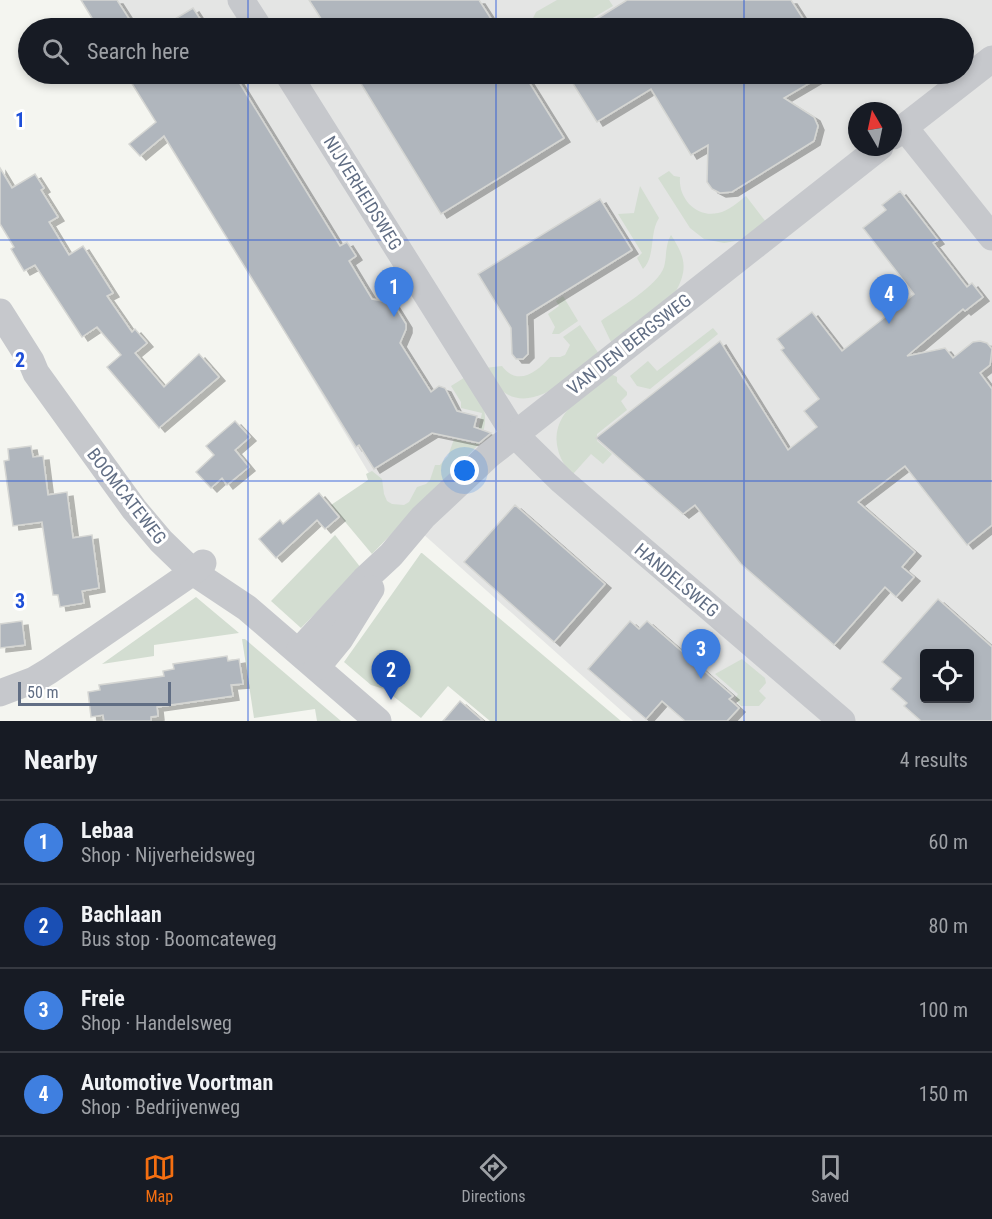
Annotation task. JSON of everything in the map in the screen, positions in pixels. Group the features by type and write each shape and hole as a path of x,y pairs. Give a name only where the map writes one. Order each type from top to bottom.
{"street":[{"path":"242,0 253,18"},
{"path":"974,73 992,59"},
{"name":"NIJVERHEIDSWEG","path":"294,84 515,435"},
{"path":"902,130 960,84"},
{"path":"902,135 992,237"},
{"name":"VAN DEN BERGSWEG","path":"308,659 340,639 391,555 423,517 477,465 869,156"},
{"name":"BOOMCATEWEG","path":"0,312 36,373 134,509 161,541 198,567 248,608 378,721"},
{"name":"HANDELSWEG","path":"515,435 562,481 842,721"},
{"path":"0,693 34,680 198,567"}],"shaded area":[{"path":"86,0 992,0 992,721 633,721 385,500 136,84 974,84 974,18 97,18"},
{"path":"557,0 609,0 613,6 593,18 533,18 536,12"},
{"path":"669,171 674,176 680,177 685,199 696,209 710,214 722,212 746,196 766,222 742,240 724,243 704,239 690,228 658,178"},
{"path":"640,186 659,218 654,230 650,258 643,269 637,258 642,253 618,214 634,213"},
{"path":"671,235 682,255 684,268 676,291 612,344 601,321 654,282 664,267"},
{"path":"563,296 578,321 559,334 552,334 555,327 548,314 559,306 556,301"},
{"path":"580,325 599,354 566,380 540,395 526,398 513,397 499,388 485,368 502,366 514,376 527,375 539,368 550,357 565,355 570,345 563,337"},
{"path":"713,328 718,334 650,389 637,386 630,376 648,361 657,371"},
{"path":"611,374 617,377 617,382 627,392 621,401 627,410 597,434 597,441 612,454 603,464 591,454 573,474 562,461 557,445 560,422 582,395"},
{"path":"467,376 484,408 485,423 480,443 372,554 331,505 368,480 366,474 372,471 382,479 387,501 404,505 409,502 417,487 430,480 435,465 440,465 448,456 454,439 475,444 482,413 461,408 461,402 451,386"},
{"path":"335,535 361,568 301,628 271,601"},
{"path":"421,553 621,721 490,721 448,686 421,718 384,689 371,685 344,662"},
{"path":"196,597 239,633 154,645 154,656 102,664"},
{"path":"242,639 245,639 341,721 317,721 315,709 254,718"},
{"path":"742,659 765,678 766,683 759,691 766,698 759,706 741,706 735,699 738,694 715,674"}],"building":[{"path":"81,0 117,0 129,18 92,18"},
{"path":"309,0 479,0 491,18 321,18"},
{"path":"627,0 791,0 803,18 598,18"},
{"path":"193,8 200,18 176,18"},
{"path":"132,84 240,84 340,246 347,242 356,256 349,261 372,299 393,303 406,324 400,343 431,392 439,386 445,388 457,411 477,416 474,427 491,433 479,443 432,433 374,469 359,445 356,447 164,136 140,156 129,144 156,122"},
{"path":"361,84 530,84 564,138 441,214"},
{"path":"573,84 808,84 784,98 814,117 818,126 814,141 732,192 720,193 712,189 707,182 708,145 691,155 651,89 597,122"},
{"path":"0,168 12,188 35,174 44,188 41,190 58,217 49,222 69,255 83,246 113,293 107,296 132,332 135,329 147,343 135,353 164,387 199,354 219,377 159,428 107,367 121,355 97,327 82,337 35,265 24,271 11,249 14,247 0,224"},
{"path":"900,191 938,240 933,243 967,287 972,283 983,297 965,311 963,309 907,356 945,348 953,358 973,342 980,341 987,343 992,349 990,365 980,373 992,389 992,525 967,545 905,466 858,502 915,552 902,567 914,577 896,597 885,587 834,645 741,564 695,505 683,514 596,438 720,341 788,450 817,427 804,411 819,399 781,350 784,348 777,339 812,312 842,351 914,294 863,228 886,210 882,205"},
{"path":"600,199 632,250 527,315 528,354 523,359 516,359 512,354 511,328 478,274"},
{"path":"235,421 250,437 235,450 249,467 227,485 222,478 211,488 196,472 214,455 206,446"},
{"path":"31,446 33,457 43,456 48,495 67,492 73,538 92,535 99,588 82,591 84,603 60,607 58,595 53,595 42,522 13,526 4,461 9,460 8,449"},
{"path":"319,493 339,517 325,529 317,520 276,558 259,539 280,520 283,524"},
{"path":"515,505 605,584 554,642 464,562"},
{"path":"938,599 992,647 992,721 921,721 904,706 907,703 891,689 901,678 882,662"},
{"path":"22,621 25,645 0,648 0,624"},
{"path":"630,621 639,629 647,621 733,696 729,699 739,708 727,721 685,721 662,701 646,719 588,669"},
{"path":"227,656 228,661 239,659 243,684 231,685 233,696 157,707 158,716 151,717 151,721 104,721 103,715 91,717 88,692 100,690 99,685 164,676 163,671 174,669 173,664"},
{"path":"460,701 483,721 443,721"}],"place":[{"name":"Lebaa","path":"394,317"},
{"name":"Automotive Voortman","path":"889,324"},
{"name":"Freie","path":"701,679"},
{"name":"Bachlaan","path":"391,700"}]}
